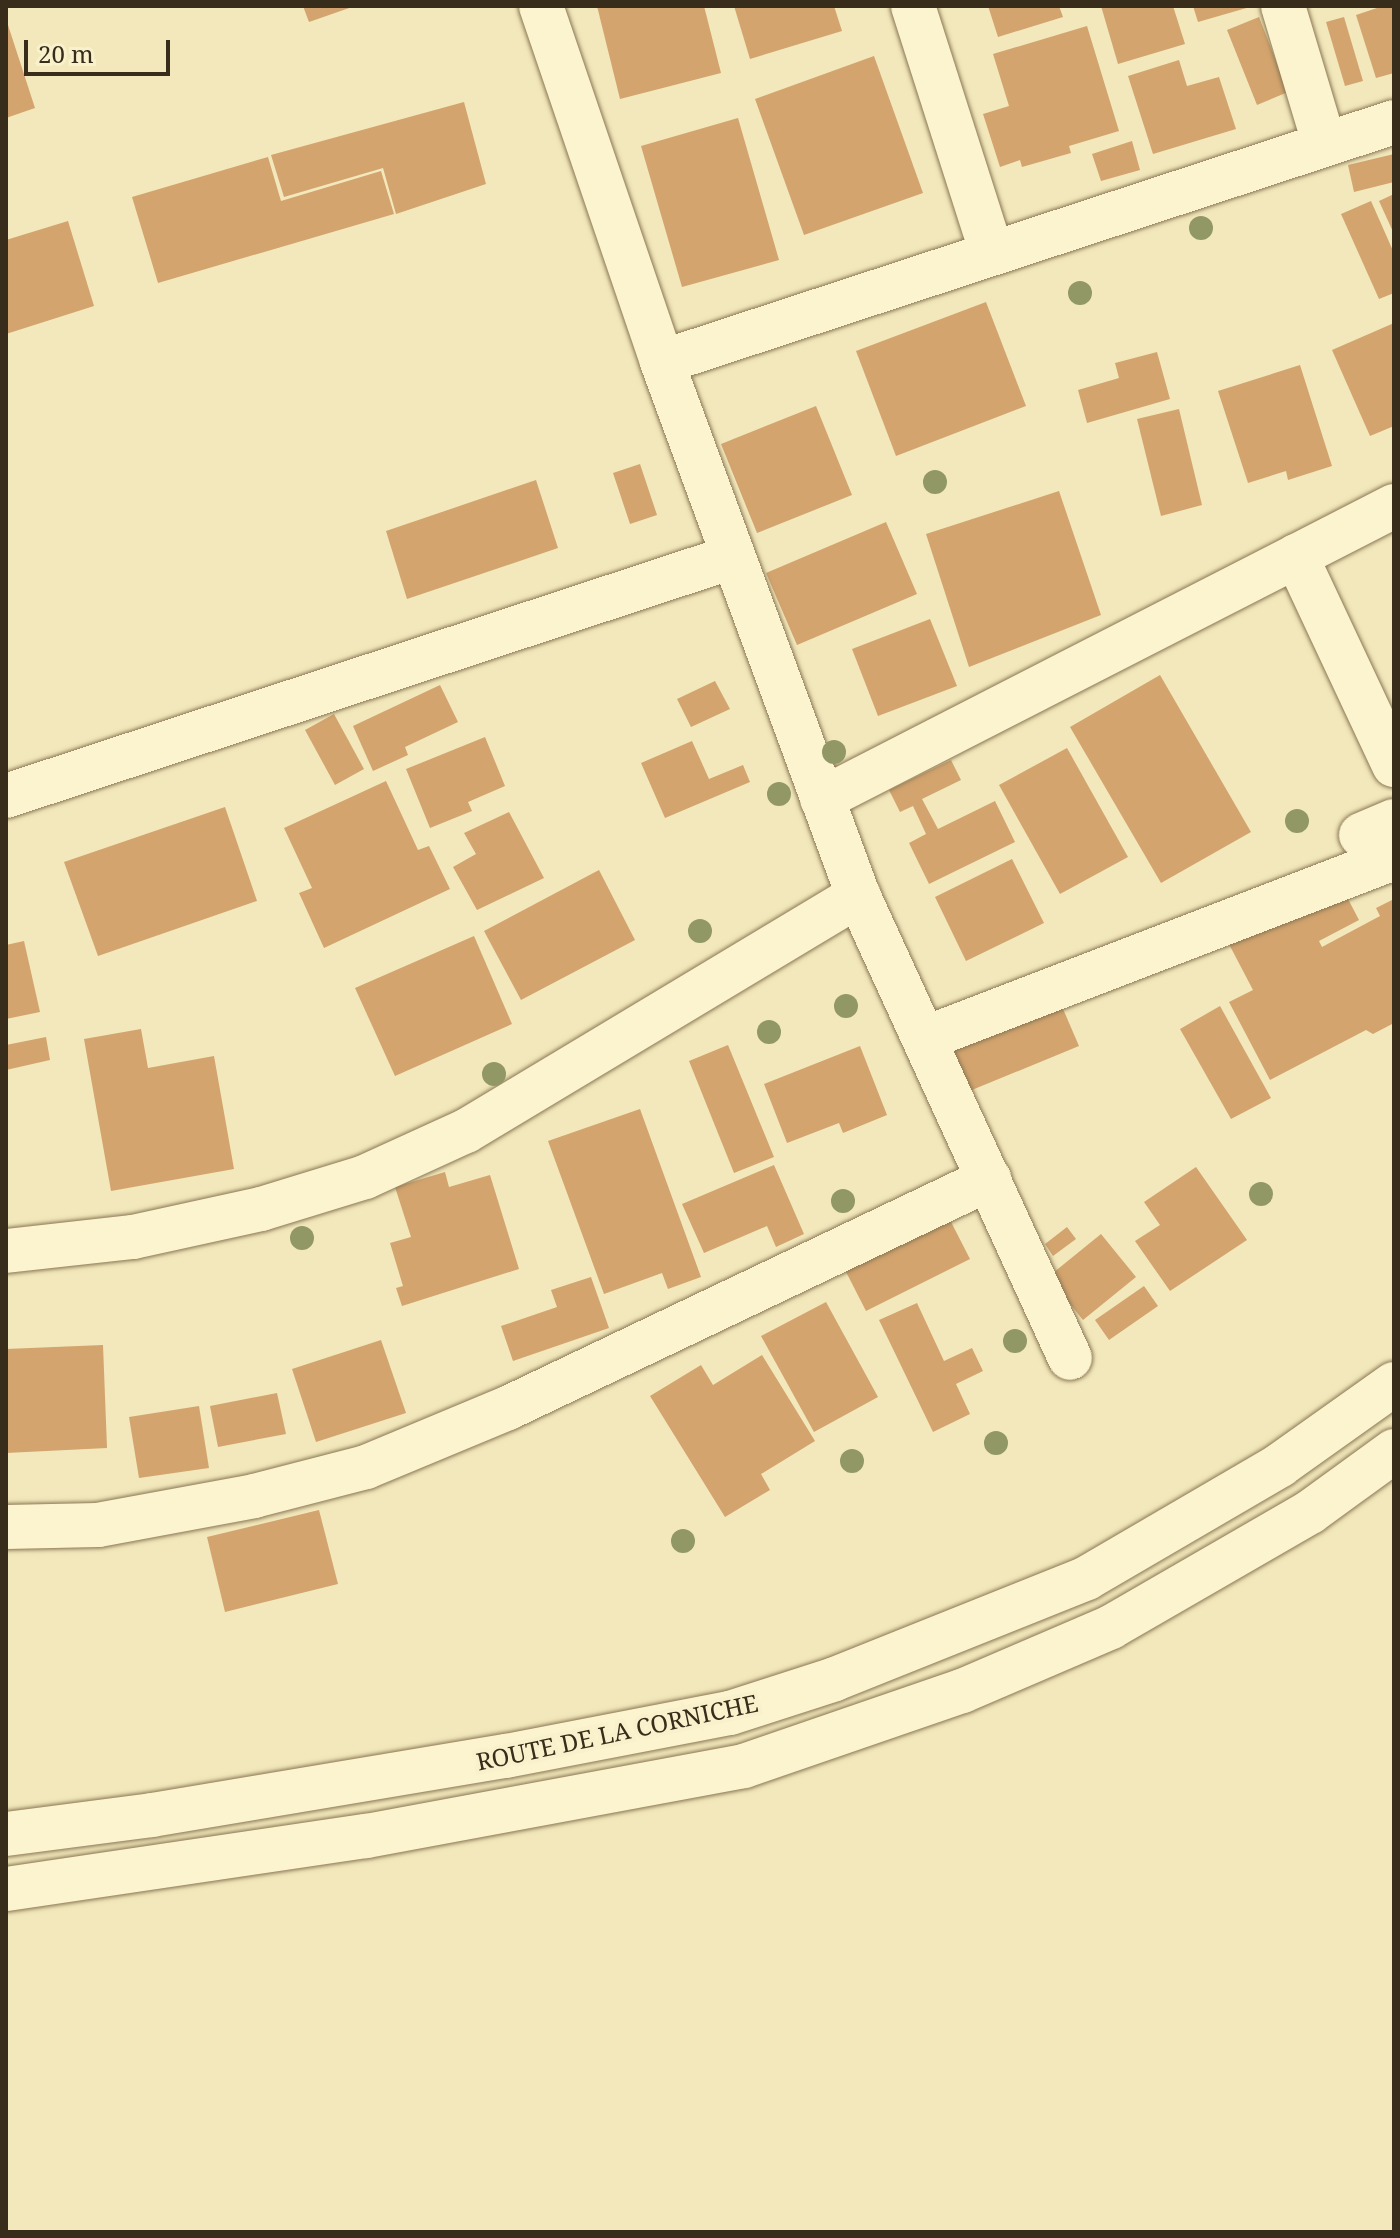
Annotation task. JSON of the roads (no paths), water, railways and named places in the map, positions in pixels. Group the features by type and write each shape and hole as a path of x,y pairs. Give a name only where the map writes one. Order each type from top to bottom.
{"street":[{"path":"541,6 662,362 858,895 1070,1358"},
{"path":"913,6 991,251"},
{"path":"1283,6 1324,143"},
{"path":"662,362 991,251 1394,122"},
{"path":"822,799 1394,506"},
{"path":"1296,556 1394,765"},
{"path":"6,796 732,557"},
{"path":"926,1038 1383,838"},
{"path":"6,1251 133,1237 261,1209 365,1177 466,1131 858,895"},
{"path":"6,1527 98,1525 254,1496 366,1467 508,1408 989,1179"},
{"name":"ROUTE DE LA CORNICHE","path":"6,1834 152,1815 506,1756 730,1713 820,1684 942,1640 1087,1578 1280,1465 1394,1384"},
{"path":"6,1889 366,1836 744,1766 962,1691 1111,1627 1310,1512 1394,1451"}]}
